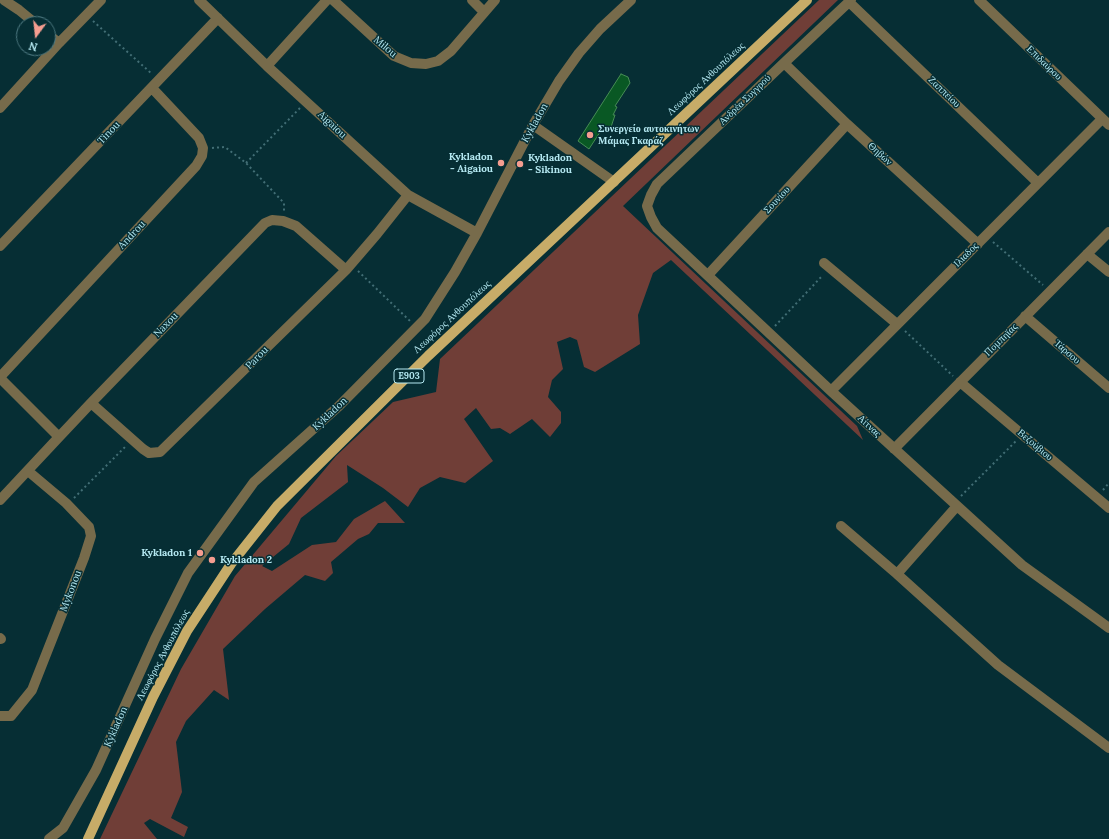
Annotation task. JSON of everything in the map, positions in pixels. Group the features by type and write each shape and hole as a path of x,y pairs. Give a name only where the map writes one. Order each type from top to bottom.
{"main road":[{"name":"Λεωφόρος Ανθουπόλεως","path":"88,839 152,697 187,631 231,564 277,506 428,356 807,0"},
{"name":"Λεωφόρος Ανθουπόλεως","path":"91,839 98,819"}],"street":[{"path":"4,0 26,16"},
{"path":"0,108 58,43 101,0"},
{"name":"Aigaiou","path":"198,0 267,66 408,195 477,233"},
{"path":"267,66 327,0"},
{"name":"Milou","path":"333,0 394,56 411,63 426,64 438,61 451,51 495,0"},
{"path":"472,0 484,12"},
{"name":"Kykladon","path":"49,839 63,828 96,770 155,639 188,573 254,482 339,406 425,319 455,272 477,233 533,125 559,81 579,53 600,28 631,0"},
{"name":"Επιδαύρου","path":"979,0 1106,122"},
{"name":"Ανδρέα Συγγρού","path":"648,206 651,195 657,184 850,1"},
{"name":"Ζαππείου","path":"850,1 1038,183"},
{"name":"Tinou","path":"0,246 218,18"},
{"name":"Θηβών","path":"784,62 847,124 978,244"},
{"path":"152,88 199,138 203,148"},
{"name":"Ιλιαδος","path":"831,391 1038,183 1106,122"},
{"name":"Σουνίου","path":"708,275 847,124"},
{"path":"533,125 614,182"},
{"name":"Androu","path":"0,378 196,166 202,156 203,148"},
{"name":"Parou","path":"90,403 149,453 164,450 349,267 408,195"},
{"name":"Αίτνας","path":"648,206 651,217 657,228 955,505 1022,565 1108,626"},
{"name":"Naxou","path":"0,500 90,403 265,223 272,220 283,221"},
{"path":"283,221 296,226 349,267"},
{"name":"Πομπηϊας","path":"894,449 1109,232"},
{"path":"1087,254 1109,272"},
{"path":"827,266 897,324"},
{"name":"Τάρσου","path":"1025,316 1109,388"},
{"path":"0,378 60,437"},
{"name":"Βεζούβιου","path":"960,382 1109,508"},
{"name":"Mykonou","path":"0,716 11,716 32,690 91,536 89,527 67,505 28,471"},
{"path":"897,574 955,505"},
{"path":"841,526 998,665 1109,748"}],"path":[{"path":"86,15 159,80"},
{"path":"246,163 307,102"},
{"path":"203,148 225,147 246,163 284,203 283,221"},
{"path":"986,235 1050,291"},
{"path":"769,333 827,266"},
{"path":"349,267 417,327"},
{"path":"897,324 960,382"},
{"path":"955,505 1023,435"},
{"path":"67,505 132,439"}],"shaded area":[{"path":"819,0 838,0 623,206 857,426 863,440 671,260 653,273 638,315 640,344 595,372 584,367 577,340 570,337 557,342 563,369 552,380 548,397 561,412 561,423 550,437 532,419 510,434 500,428 491,429 476,408 464,419 493,461 465,483 440,477 420,488 408,507 383,488 347,465 348,482 301,518 289,544 262,566 272,571 312,545 336,542 354,519 385,501 405,523 378,523 369,534 358,539 331,562 333,573 325,581 305,575 265,609 223,649 229,700 214,690 186,721 176,742 182,792 171,818 188,827 184,837 150,819 144,823 157,839 100,839 181,669 235,576 336,456 393,402 436,392 440,359"}],"building":[{"path":"621,74 628,77 630,83 615,106 617,107 613,115 615,115 611,127 609,126 607,132 602,129 589,149 578,141"}],"place":[{"name":"Συνεργείο αυτοκινήτων Μάμας Γκαράζ","path":"590,135"},
{"name":"Kykladon - Aigaiou","path":"501,163"},
{"name":"Kykladon - Sikinou","path":"520,164"},
{"name":"Kykladon 1","path":"200,553"},
{"name":"Kykladon 2","path":"212,560"}]}
